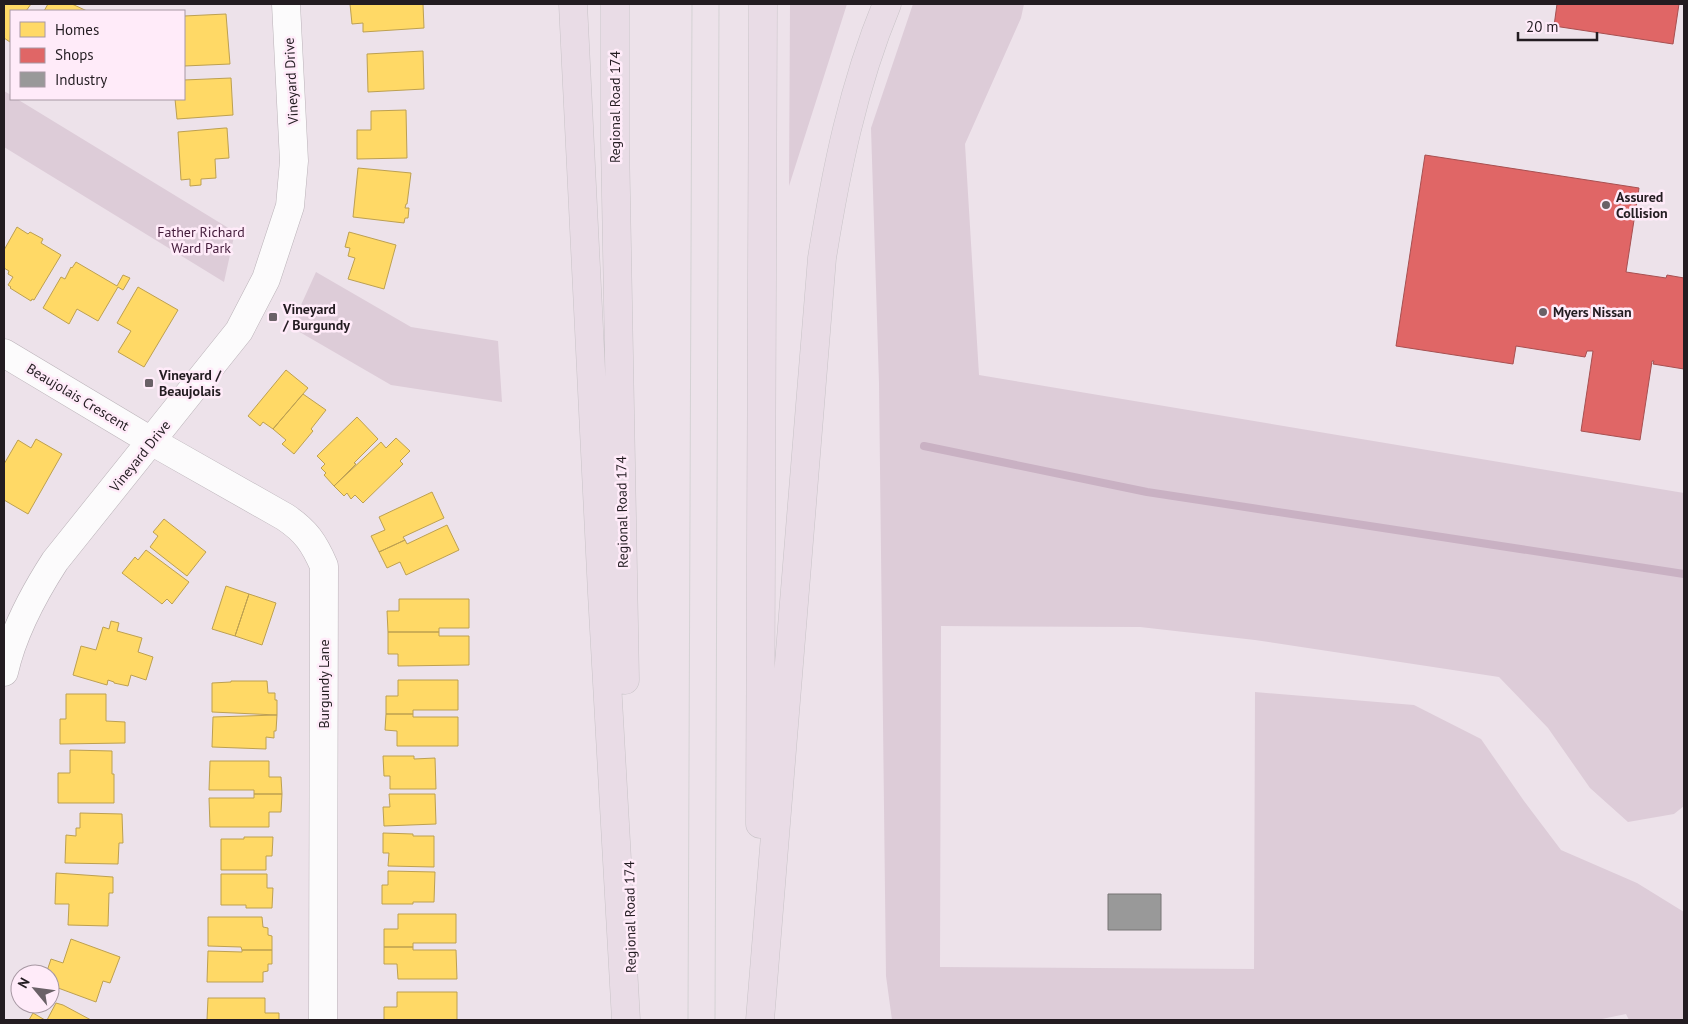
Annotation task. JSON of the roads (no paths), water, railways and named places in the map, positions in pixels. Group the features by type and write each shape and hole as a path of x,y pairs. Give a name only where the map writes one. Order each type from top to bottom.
{"highway":[{"path":"573,4 626,1020"},
{"name":"Regional Road 174","path":"615,4 615,151 632,1020"},
{"path":"760,1020 763,4"},
{"path":"760,1020 822,258 836,173 855,92 887,4"}],"street":[{"name":"Vineyard Drive","path":"4,672 18,629 40,583 55,561 239,331 266,279 290,206 294,161 286,4"},
{"name":"Beaujolais Crescent","path":"4,353 151,441"},
{"name":"Burgundy Lane","path":"151,441 299,526 310,538 324,566 323,1020"}],"waterway":[{"path":"924,446 1147,492 1684,574"}],"tram line":[{"path":"688,1020 692,4"},
{"path":"715,1020 719,4"}],"place":[{"name":"Assured Collision","path":"1606,205"},
{"name":"Myers Nissan","path":"1543,312"},
{"name":"Vineyard / Burgundy","path":"273,317"},
{"name":"Vineyard / Beaujolais","path":"149,383"}],"park label":[{"name":"Father Richard Ward Park","path":"201,240"}]}
